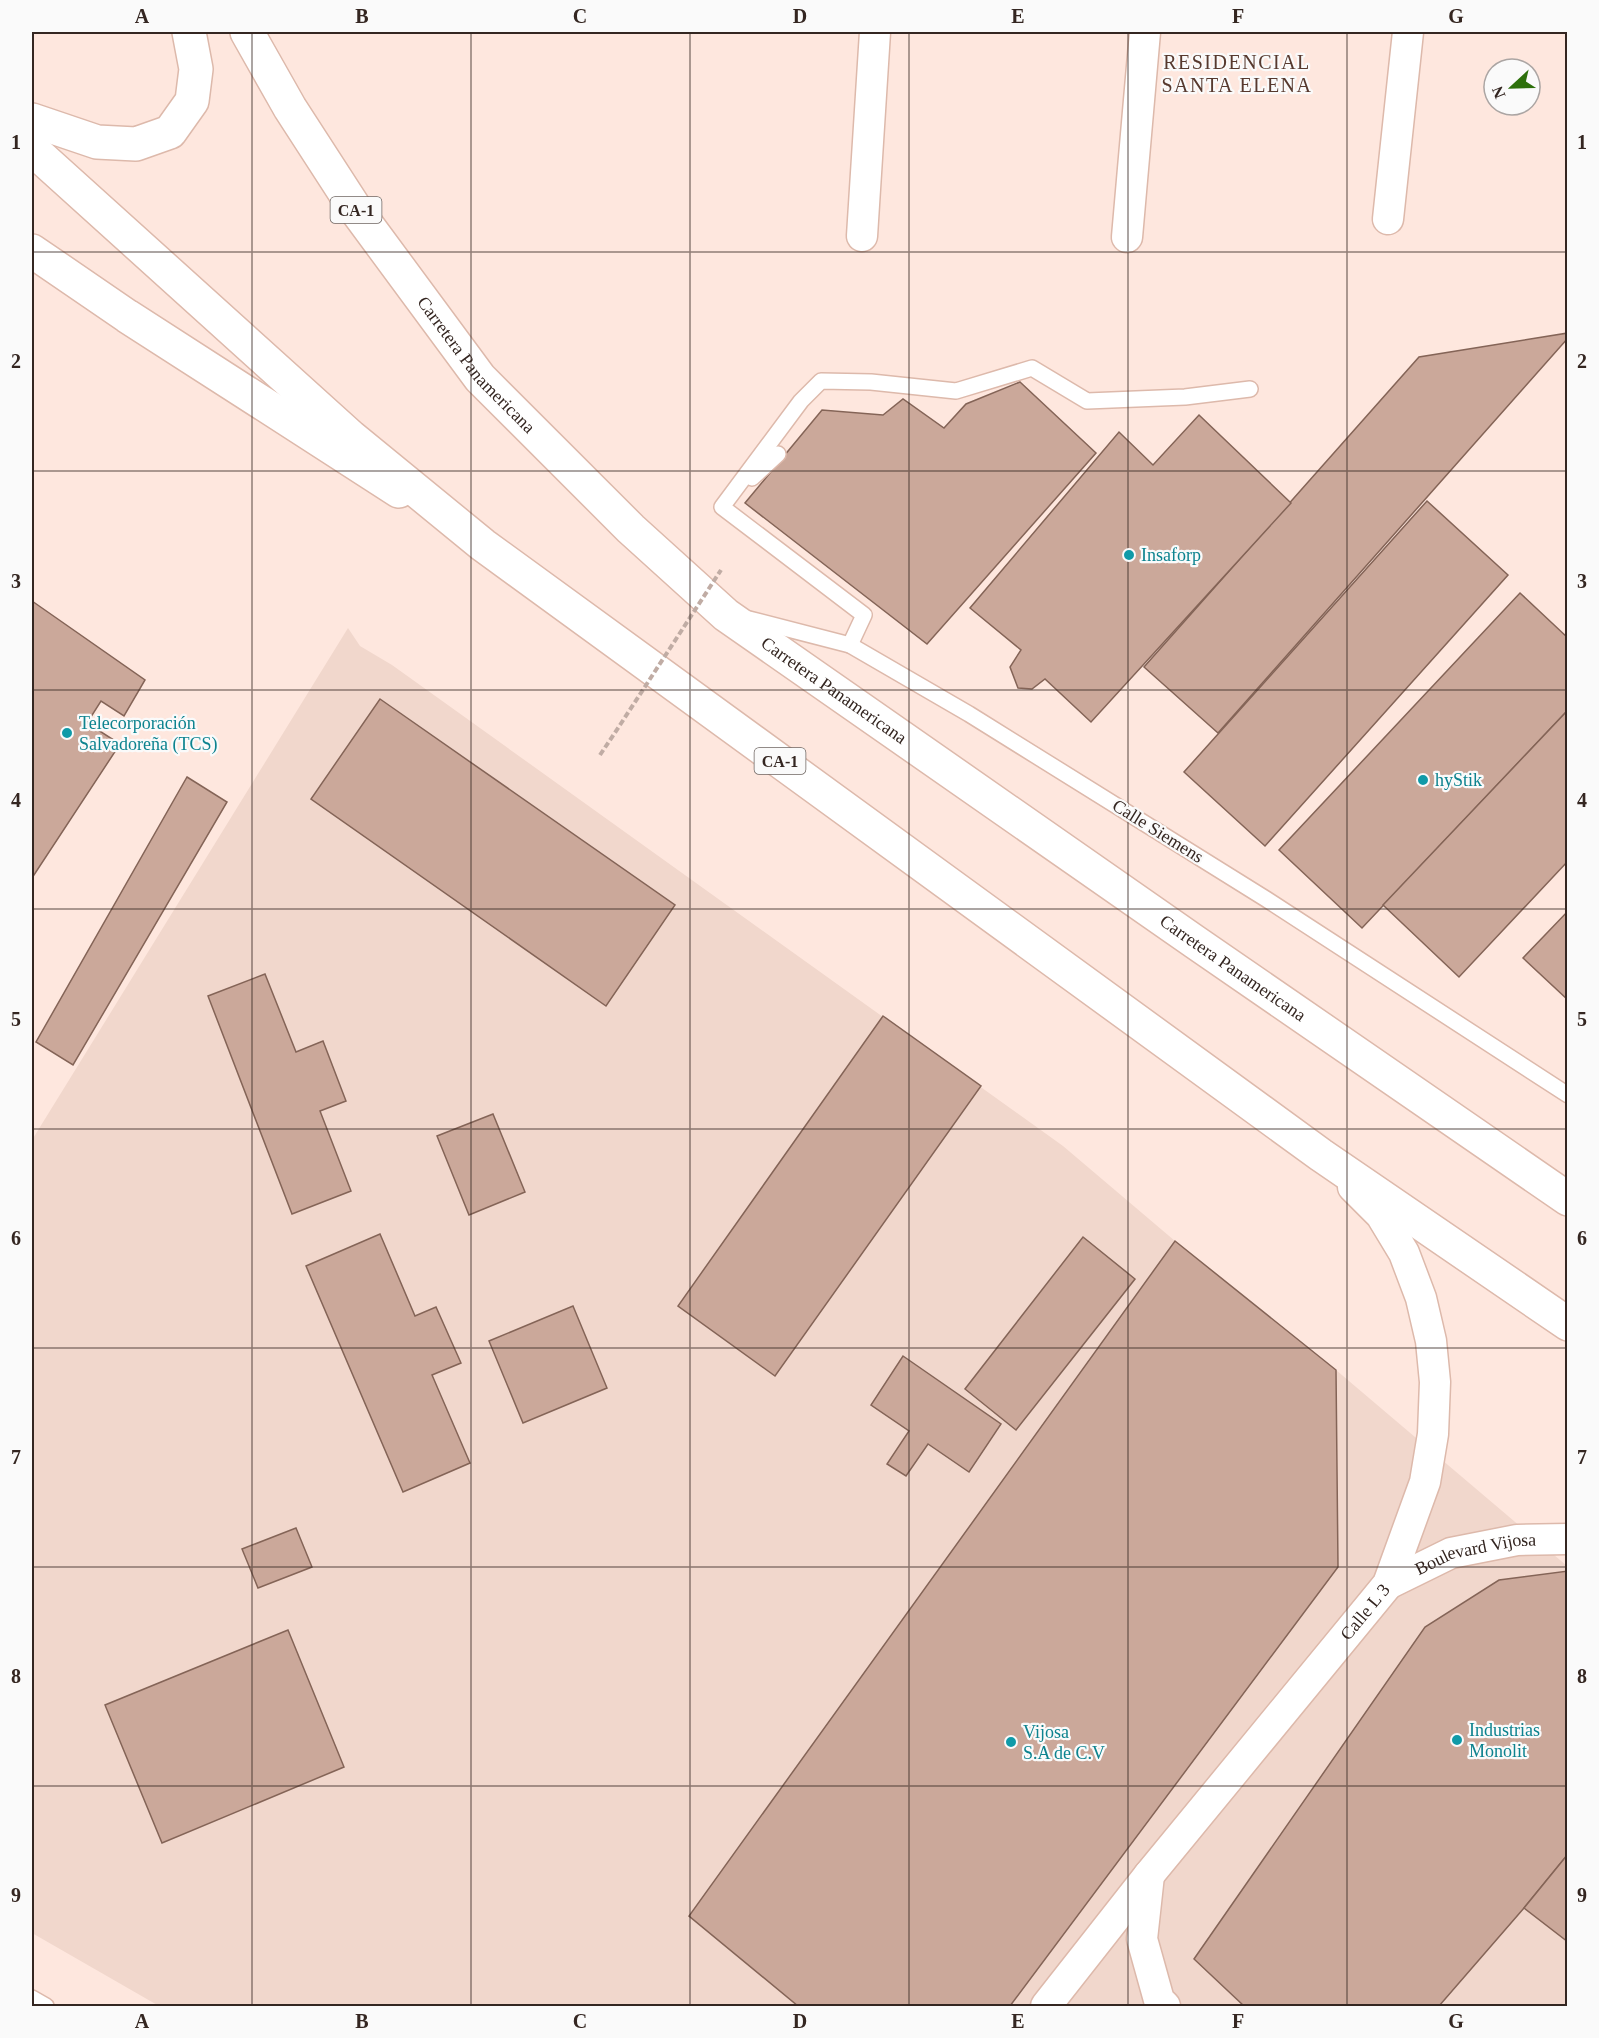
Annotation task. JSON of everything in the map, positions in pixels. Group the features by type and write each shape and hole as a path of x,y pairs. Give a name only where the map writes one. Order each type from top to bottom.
{"main road":[{"path":"32,120 98,142 136,144 170,132 192,101 196,69 189,32"},
{"name":"Carretera Panamericana","path":"247,32 290,108 356,210 480,378 631,529 726,615 1568,1199"},
{"name":"CA-1","path":"32,149 351,438 483,545 1321,1155 1568,1324"},
{"path":"32,251 127,316 483,545"}],"street":[{"path":"862,236 876,32"},
{"path":"1127,237 1145,32"},
{"path":"1388,219 1408,32"},
{"name":"Calle L 3","path":"1046,2007 1149,1875 1388,1584 1425,1482 1434,1434 1435,1382 1431,1341 1421,1298 1404,1253 1381,1215 1321,1155"},
{"name":"Boulevard Vijosa","path":"1388,1584 1451,1553 1517,1540 1568,1539"},
{"path":"1149,1875 1142,1939 1160,2000 1165,2007"}],"lane":[{"path":"722,507 801,401 821,381 871,382 956,391 1032,368 1087,401 1185,397 1250,389"},
{"path":"722,507 778,454"},
{"path":"722,507 864,615 850,645"},
{"name":"Calle Siemens","path":"726,615 752,619 850,645 969,714 1139,819 1568,1095"},
{"path":"32,1998 46,2007"}],"path":[{"path":"600,755 721,570"}],"shaded area":[{"path":"348,628 360,646 392,665 1063,1146 1175,1241 1336,1370 1567,1566 1567,2006 159,2006 32,1933 32,1140"}],"building":[{"path":"1568,333 1568,338 1218,733 1144,667 1419,357"},
{"path":"1020,382 1096,453 927,644 745,503 822,410 883,415 903,399 944,428 966,404"},
{"name":"Insaforp","path":"1199,415 1291,503 1091,722 1045,679 1032,689 1018,688 1010,667 1021,650 970,608 1119,432 1153,465"},
{"path":"1427,501 1508,575 1265,846 1184,772"},
{"name":"hyStik","path":"1520,593 1568,638 1568,710 1362,928 1279,850"},
{"name":"Telecorporación Salvadoreña (TCS)","path":"32,601 145,680 124,716 101,701 87,723 120,744 32,878"},
{"path":"380,699 675,905 606,1006 311,799"},
{"path":"1568,710 1568,861 1459,977 1383,905"},
{"path":"187,777 227,802 73,1065 36,1042"},
{"path":"1568,911 1568,1000 1523,958"},
{"path":"265,974 296,1052 323,1041 346,1101 320,1111 351,1191 292,1214 208,996"},
{"path":"883,1016 981,1086 775,1376 678,1306"},
{"path":"493,1114 525,1192 469,1215 437,1136"},
{"path":"380,1234 415,1316 436,1307 461,1363 432,1375 470,1463 403,1492 306,1266"},
{"path":"1083,1237 1135,1279 1016,1430 965,1389"},
{"name":"Vijosa S.A de C.V","path":"1175,1241 1336,1370 1338,1567 1010,2006 798,2006 689,1916"},
{"path":"573,1306 607,1388 523,1423 489,1341"},
{"path":"903,1356 1001,1424 969,1472 928,1444 906,1476 887,1464 909,1431 871,1405"},
{"path":"296,1528 312,1567 258,1588 242,1549"},
{"name":"Industrias Monolit","path":"1568,1571 1568,1854 1439,2006 1244,2006 1194,1959 1425,1627 1499,1580"},
{"path":"288,1630 344,1767 162,1843 105,1705"},
{"path":"1568,1854 1568,1942 1524,1908"}],"place":[{"name":"Insaforp","path":"1129,555"},
{"name":"Telecorporación Salvadoreña (TCS)","path":"67,733"},
{"name":"hyStik","path":"1423,780"},
{"name":"Industrias Monolit","path":"1457,1740"},
{"name":"Vijosa S.A de C.V","path":"1011,1742"}],"district":[{"name":"RESIDENCIAL SANTA ELENA","path":"1237,74"}]}
